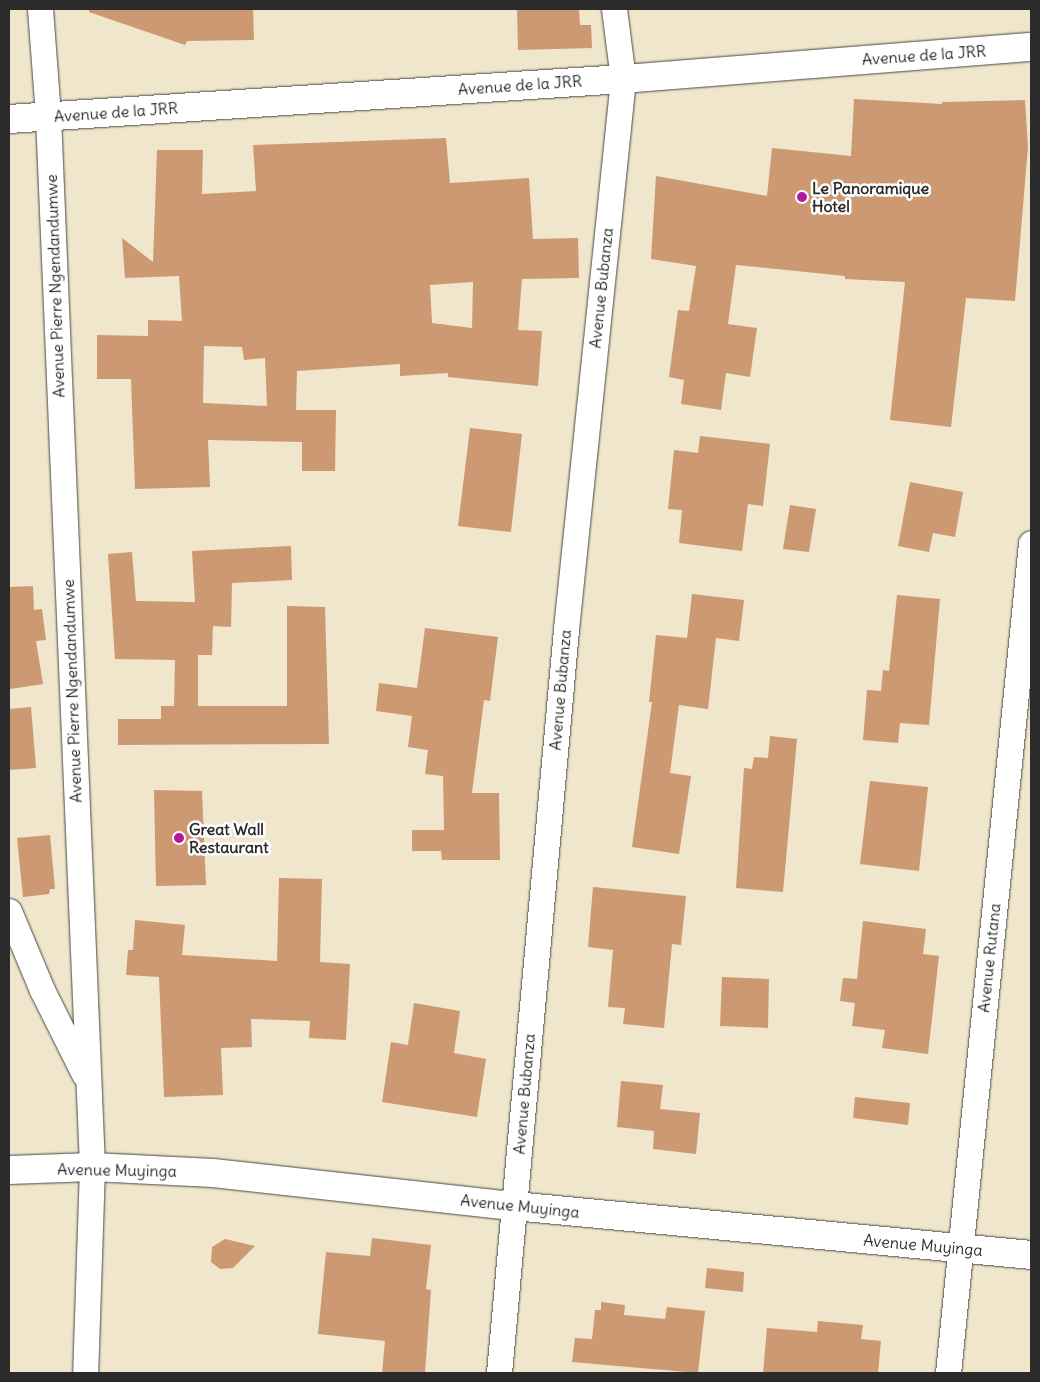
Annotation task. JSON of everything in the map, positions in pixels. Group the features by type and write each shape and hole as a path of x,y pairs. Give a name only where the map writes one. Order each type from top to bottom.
{"street":[{"name":"Avenue Pierre Ngendandumwe","path":"40,9 48,116 92,1167 85,1373"},
{"name":"Avenue Bubanza","path":"499,1373 566,628 623,79 614,9"},
{"name":"Avenue de la JRR","path":"9,119 623,79 1031,47"},
{"name":"Avenue Rutana","path":"948,1373 1031,543"},
{"path":"9,910 42,990 88,1083"},
{"name":"Avenue Muyinga","path":"9,1170 92,1167 214,1173 514,1206 1031,1255"}],"building":[{"path":"89,9 253,9 254,40 187,41 185,45 89,12"},
{"path":"517,9 579,9 580,25 591,25 592,48 518,50"},
{"path":"854,99 942,104 942,102 1025,100 1028,147 1015,301 966,298 951,427 890,420 905,282 845,279 845,276 736,265 728,324 757,328 750,377 726,373 721,410 681,404 684,380 669,377 678,310 689,311 696,266 651,259 656,176 767,196 772,148 851,156"},
{"path":"446,138 450,183 529,178 533,239 578,238 579,278 522,279 518,330 542,331 538,386 448,377 448,373 400,376 400,364 297,371 296,410 336,410 335,471 302,471 302,442 208,440 210,487 135,489 131,379 97,379 97,335 148,336 148,320 182,321 179,276 125,278 122,238 153,262 157,150 203,150 202,194 256,191 253,145","holes":["473,282 472,328 432,323 430,285","204,346 242,347 244,360 265,358 267,406 203,403"]},
{"path":"470,428 522,434 511,532 458,526"},
{"path":"700,436 770,444 763,506 748,504 742,551 679,543 682,510 668,509 674,450 698,453"},
{"path":"910,482 963,492 955,537 933,533 929,552 898,546"},
{"path":"790,505 816,509 809,552 783,549"},
{"path":"291,546 292,580 232,583 231,627 213,626 212,655 198,655 198,706 287,706 287,606 325,607 329,744 118,745 118,719 161,719 161,706 174,706 175,660 115,659 108,554 132,552 136,601 195,602 192,551"},
{"path":"33,586 34,610 42,609 46,640 36,641 43,684 10,689 9,587"},
{"path":"692,594 744,600 739,641 716,638 708,709 679,705 670,773 691,776 679,854 632,847 652,702 649,702 656,635 687,638"},
{"path":"897,595 940,599 929,725 900,723 898,743 863,740 867,690 881,691 883,670 889,671"},
{"path":"425,628 498,637 490,701 484,700 472,793 499,793 500,860 442,860 441,851 412,851 412,830 444,830 443,776 425,774 428,750 408,747 412,716 376,711 379,683 417,688"},
{"path":"31,707 36,768 9,770 9,709"},
{"path":"770,736 797,739 783,892 736,888 744,768 752,769 754,757 768,758"},
{"path":"870,781 928,787 919,871 860,864"},
{"name":"Great Wall Restaurant","path":"154,790 202,791 206,885 156,886"},
{"path":"50,835 55,889 50,889 49,894 23,897 17,838"},
{"path":"279,878 322,879 320,962 350,964 346,1040 309,1038 310,1021 251,1019 252,1047 221,1048 223,1095 164,1097 159,977 126,975 128,950 133,950 135,920 185,925 182,955 277,961"},
{"path":"593,887 686,896 681,945 672,944 664,1028 623,1024 625,1008 608,1007 613,950 588,947"},
{"path":"863,921 926,929 923,954 939,956 928,1054 882,1048 885,1030 852,1026 855,1003 840,1001 843,978 857,979"},
{"path":"722,977 769,979 768,1028 720,1026"},
{"path":"414,1003 460,1011 454,1053 486,1059 477,1117 382,1102 391,1042 408,1045"},
{"path":"621,1081 663,1085 660,1109 700,1113 696,1154 653,1149 654,1131 617,1127"},
{"path":"855,1097 910,1103 908,1125 853,1118"},
{"path":"372,1238 431,1245 426,1289 431,1290 425,1373 382,1373 385,1341 318,1334 326,1252 370,1256"},
{"path":"225,1239 255,1246 233,1268 220,1269 211,1262 212,1247"},
{"path":"707,1268 744,1272 743,1292 705,1288"},
{"path":"601,1302 625,1305 624,1315 665,1319 667,1307 705,1311 698,1373 572,1362 575,1338 592,1339 595,1310 601,1310"},
{"path":"818,1321 863,1325 861,1339 881,1341 878,1373 763,1373 767,1328 817,1332"}],"place":[{"name":"Le Panoramique Hotel","path":"802,197"},
{"name":"Great Wall Restaurant","path":"179,838"}]}
